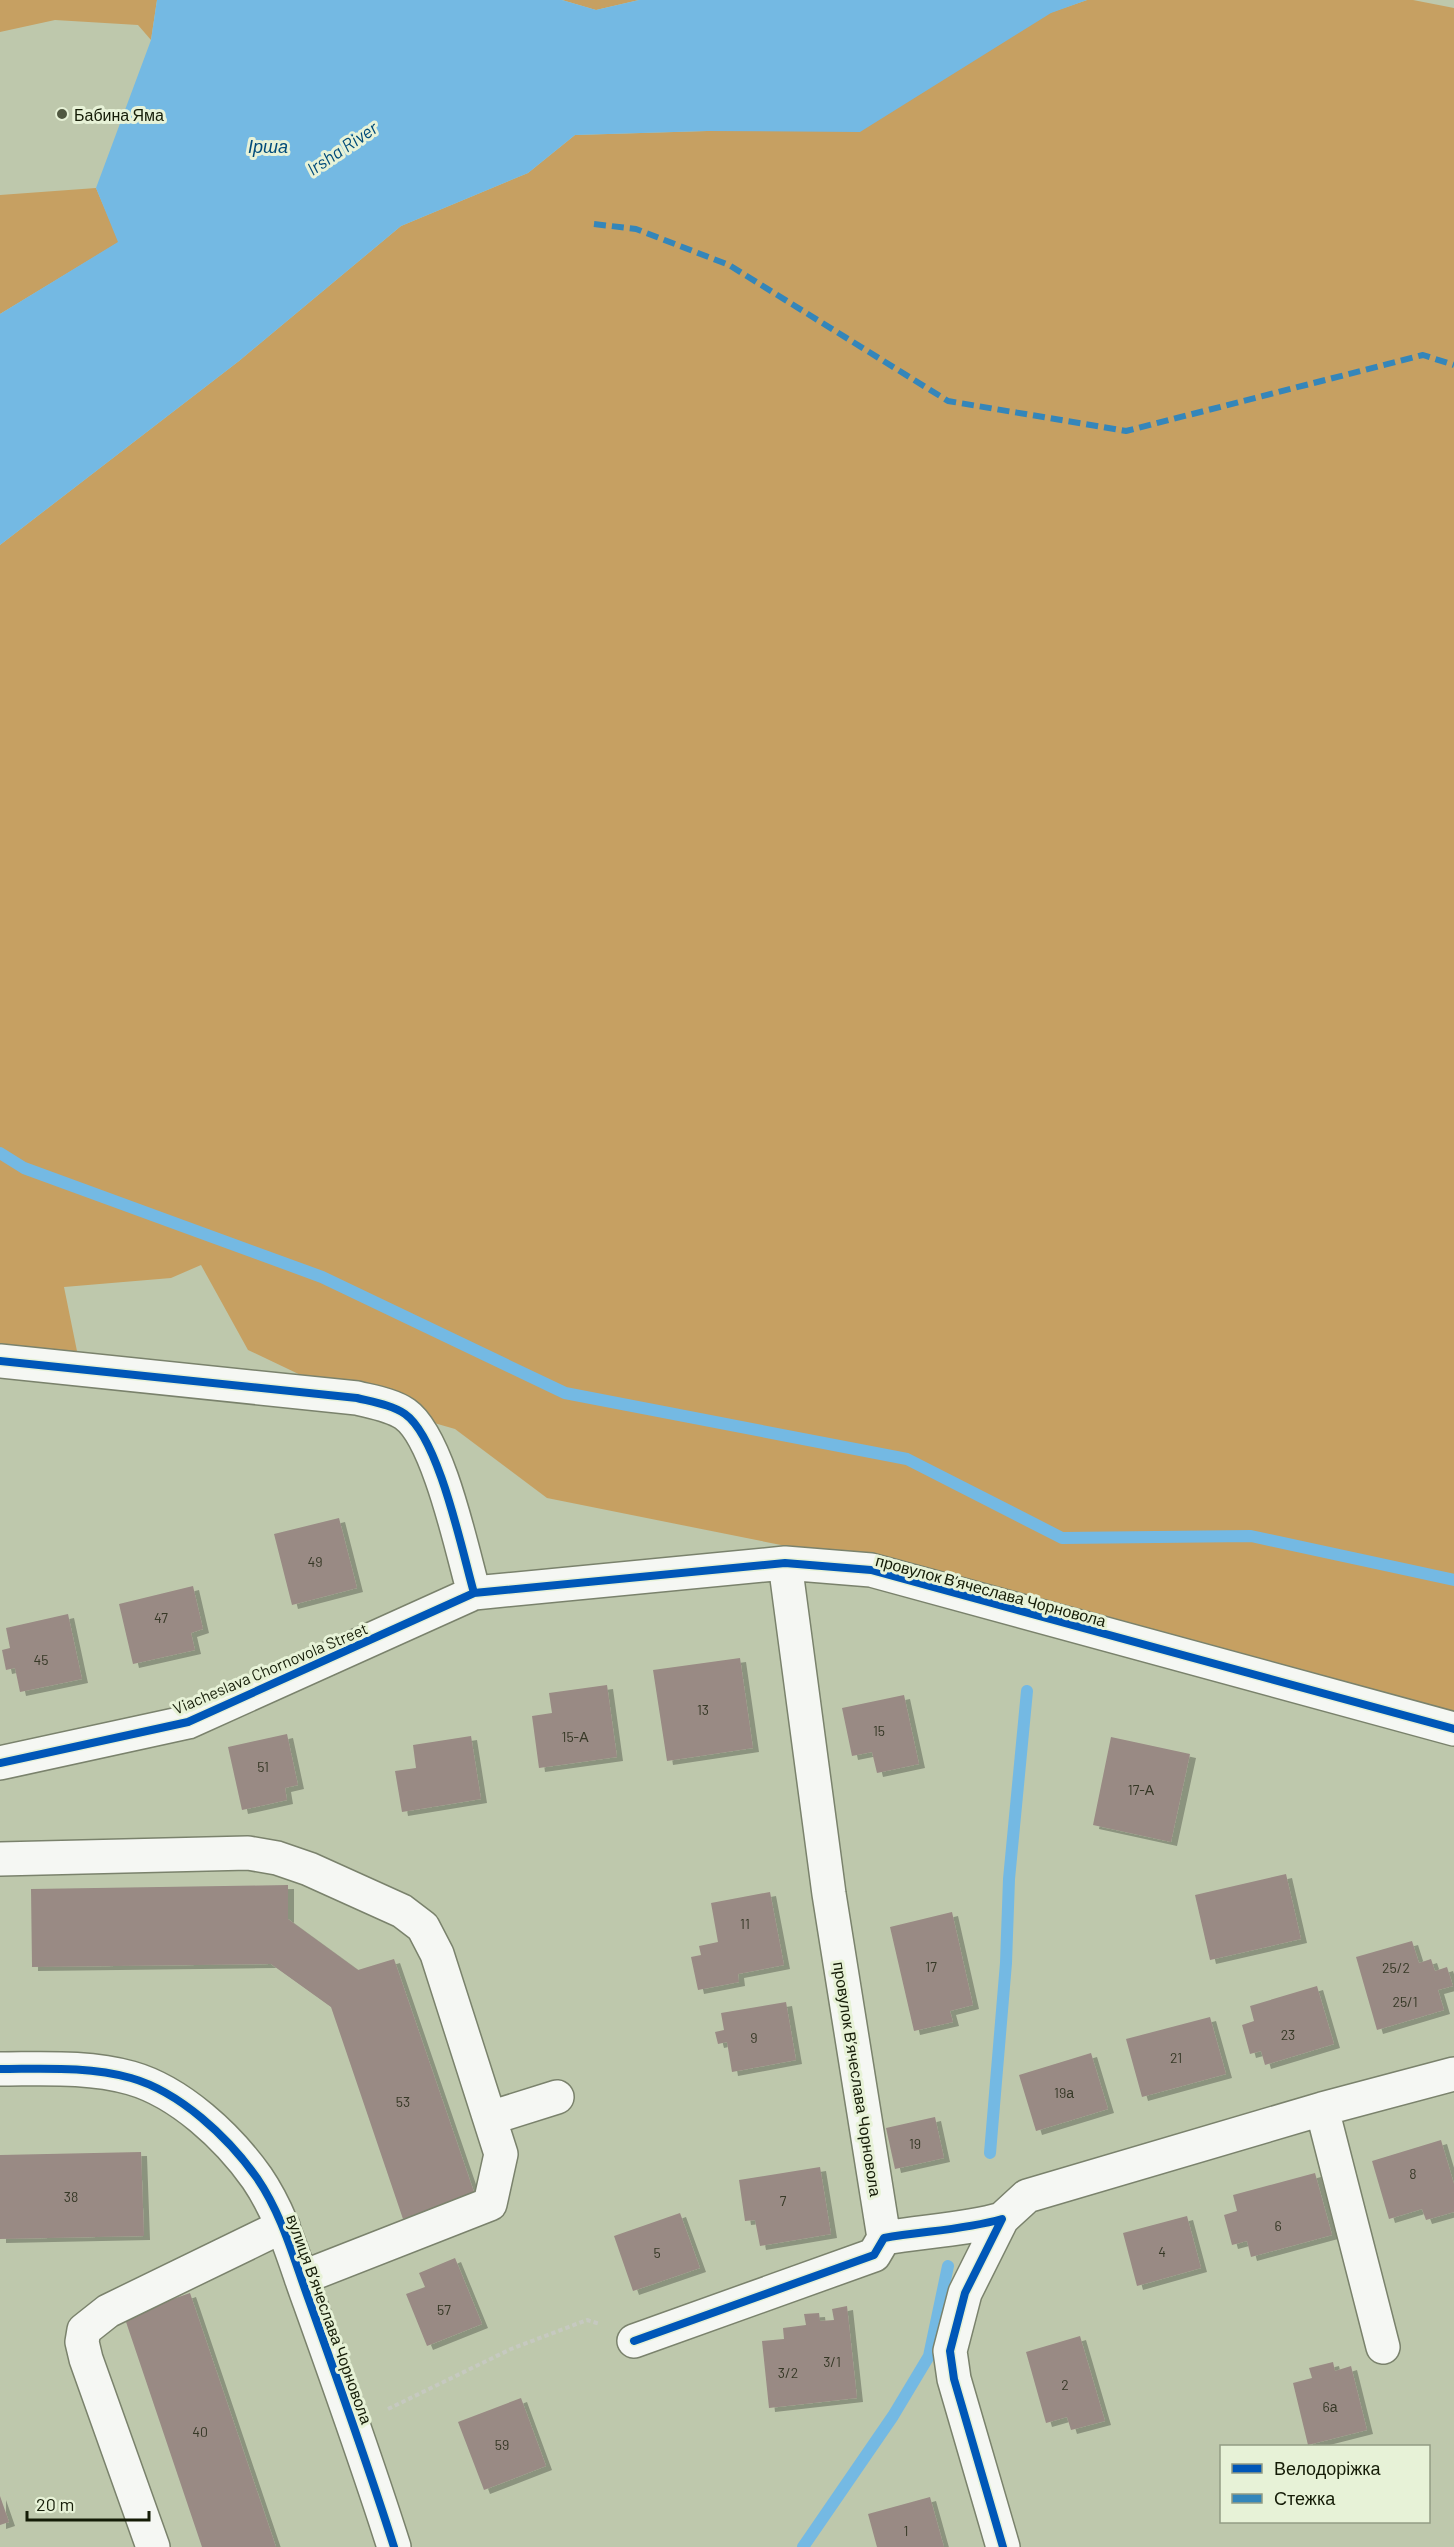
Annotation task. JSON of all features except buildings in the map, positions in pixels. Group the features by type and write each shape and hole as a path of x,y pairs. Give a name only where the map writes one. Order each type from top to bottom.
{"street":[{"path":"0,1361 357,1398 405,1414 416,1424 432,1451 474,1593"},
{"name":"провулок Вʼячеслава Чорновола","path":"474,1593 785,1563 871,1570 1454,1729"},
{"name":"провулок Вʼячеслава Чорновола","path":"785,1563 829,1894 884,2238"},
{"name":"Viacheslava Chornovola Street","path":"0,1763 188,1722 474,1593"},
{"path":"0,1859 248,1853 277,1858 309,1869 402,1911 423,1927 437,1954 501,2154 490,2204 301,2278"},
{"name":"вулиця Вʼячеслава Чорновола","path":"0,2069 62,2069 101,2072 133,2078 168,2095 206,2123 238,2154 258,2179 283,2226 354,2425 394,2547"},
{"path":"1003,2547 954,2379 950,2351 965,2293 1002,2219 1027,2196 1322,2109 1454,2074"},
{"path":"490,2118 557,2097"},
{"path":"1322,2109 1383,2347"},
{"path":"634,2341 874,2255 884,2238 923,2231 977,2226 1002,2219"},
{"path":"153,2547 86,2359 82,2342 84,2330 108,2311 283,2226"}],"path":[{"path":"354,2425 511,2349 587,2320 616,2328 634,2341"}],"shaded area":[{"path":"0,0 157,0 151,40 138,25 55,20 0,32"},
{"path":"562,0 639,0 596,10"},
{"path":"1087,0 1413,0 1454,8 1454,1716 781,1545 547,1498 455,1429 351,1399 248,1350 201,1265 171,1278 64,1287 79,1361 0,1351 0,545 239,361 401,226 528,173 575,135 707,131"},
{"path":"96,188 119,242 0,314 0,195"}],"water":[{"name":"Ірша","path":"157,0 562,0 596,10 639,0 1087,0 1051,13 860,132 707,131 575,135 528,173 401,226 239,361 0,545 0,314 118,242 96,188 151,40"}],"waterway":[{"path":"0,1153 24,1168 322,1277 565,1393 907,1459 1062,1538 1251,1536 1454,1580"},
{"path":"990,2153 1006,1963 1009,1879 1027,1691"},
{"path":"803,2547 893,2416 929,2356 948,2266"}],"marked path":[{"path":"594,224 636,229 729,265 948,401 1126,431 1423,355 1454,365"}],"cycle path":[{"path":"0,1361 357,1398 394,1408 405,1414 417,1427 439,1470 474,1593"},
{"path":"0,1763 188,1722 474,1593 785,1563 871,1570 1454,1729"},
{"path":"0,2069 66,2069 131,2078 185,2105 232,2147 266,2193 287,2239 394,2547"},
{"path":"634,2341 874,2255 884,2238 973,2226 1002,2219 965,2293 950,2351 954,2379 1003,2547"}],"place":[{"name":"Бабина Яма","path":"62,114"}],"water label":[{"name":"Irsha River","path":"342,148"}]}
